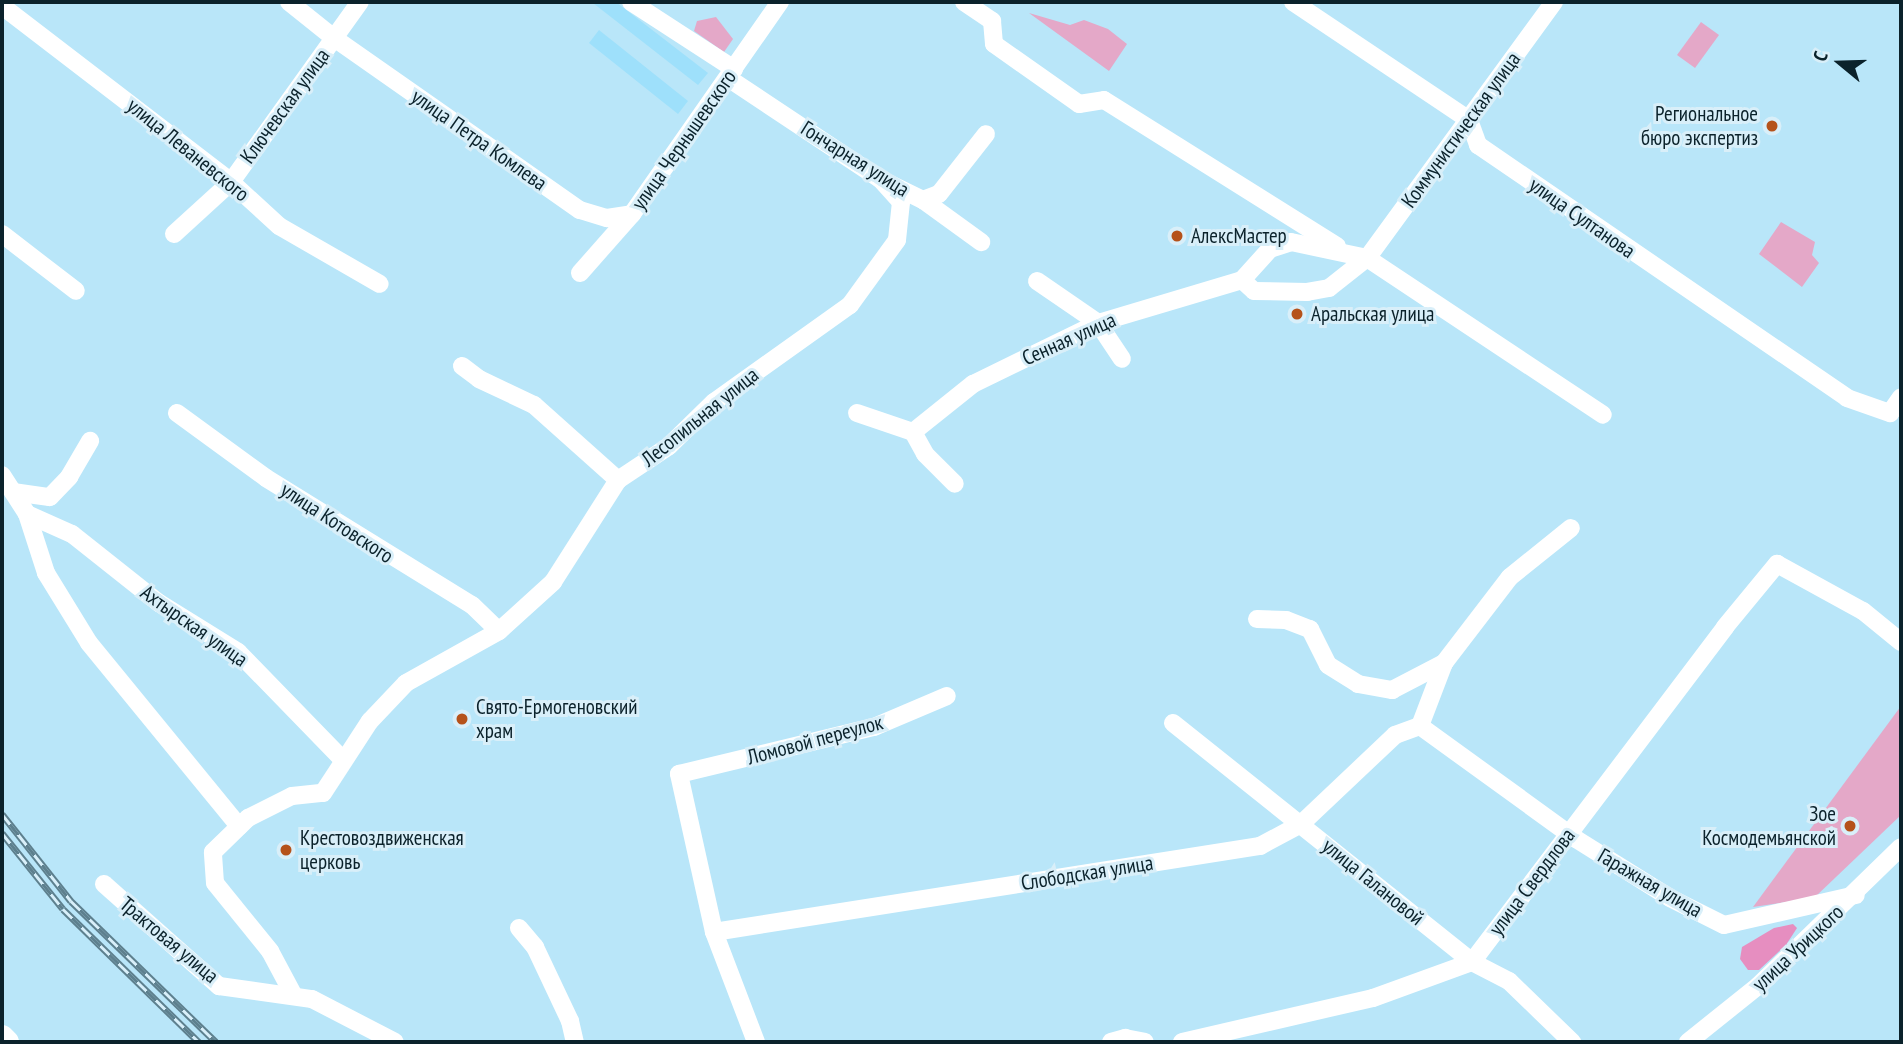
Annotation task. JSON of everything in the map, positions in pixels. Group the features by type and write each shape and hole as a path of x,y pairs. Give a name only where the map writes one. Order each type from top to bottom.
{"street":[{"name":"улица Петра Комлева","path":"289,2 334,38 580,210 607,218 632,214"},
{"name":"Ключевская улица","path":"174,234 230,182 360,2"},
{"name":"Гончарная улица","path":"631,2 880,179 923,200 981,242"},
{"name":"улица Чернышевского","path":"580,273 632,214 780,2"},
{"path":"964,2 992,21 994,44 1079,104 1104,100 1343,249 1367,258 1603,415"},
{"name":"улица Султанова","path":"1293,2 1469,120 1478,145 1716,312 1847,398 1890,413 1901,397"},
{"name":"Коммунистическая улица","path":"1367,258 1554,2"},
{"name":"улица Леваневского","path":"2,6 306,244 380,284"},
{"path":"923,200 939,194 986,134"},
{"name":"Лесопильная улица","path":"294,996 270,951 215,883 213,852 239,826 292,796 323,793 342,760 406,683 499,631 553,582 618,480 669,446 714,402 850,305 897,240 901,202 880,179"},
{"path":"2,234 76,291"},
{"path":"1343,249 1291,242 1270,249 1241,280 1254,291 1307,292 1329,288 1367,258"},
{"name":"Сенная улица","path":"913,432 973,384 1097,323 1241,280"},
{"path":"1037,281 1097,323 1122,359"},
{"path":"462,366 479,379 534,405 618,480"},
{"path":"857,412 913,432 925,454 955,484"},
{"name":"улица Котовского","path":"177,414 266,478 472,605 499,631"},
{"path":"13,492 50,497 69,477 90,441"},
{"path":"2,475 27,514 46,573 89,643 239,826"},
{"name":"Ахтырская улица","path":"27,514 72,534 159,603 238,652 342,760"},
{"path":"1420,726 1444,663 1510,577 1571,528"},
{"name":"улица Свердлова","path":"1472,962 1568,833 1777,564 1863,611 1901,642"},
{"path":"1257,619 1286,620 1310,629 1328,665 1358,684 1392,690 1444,663"},
{"name":"Ломовой переулок","path":"714,932 678,774 874,727 947,696"},
{"name":"улица Галановой","path":"1172,723 1472,962 1509,981 1572,1042"},
{"name":"Гаражная улица","path":"1420,726 1568,833 1670,898 1724,925 1856,895"},
{"name":"Слободская улица","path":"714,932 1260,846 1301,824 1395,735 1420,726"},
{"name":"улица Урицкого","path":"1688,1042 1758,986 1856,895 1901,847"},
{"name":"Трактовая улица","path":"104,884 219,986 312,999 396,1042"},
{"path":"519,928 535,947 570,1021 575,1042"},
{"path":"714,932 756,1042"},
{"path":"1182,1042 1373,998 1472,962"},
{"path":"2,1037 7,1042"},
{"path":"1111,1042 1125,1038 1145,1042"}],"shaded area":[{"path":"616,2 708,73 698,85 593,3"},
{"path":"1029,13 1070,25 1084,20 1108,29 1127,44 1109,71"},
{"path":"716,17 733,39 724,52 694,31 697,21"},
{"path":"1701,22 1719,35 1695,68 1677,55"},
{"path":"599,30 688,101 678,114 589,43"},
{"path":"1781,222 1815,242 1812,255 1819,263 1802,287 1759,254"},
{"path":"1901,706 1901,815 1814,898 1753,907"},
{"path":"1793,924 1797,928 1786,945 1759,970 1748,970 1740,959 1742,947 1774,928"}],"railway":[{"path":"2,814 71,901 216,1042"},
{"path":"2,833 63,909 199,1042"}],"place":[{"name":"Региональное бюро экспертиз","path":"1772,126"},
{"name":"АлексМастер","path":"1177,236"},
{"name":"Аральская улица","path":"1297,314"},
{"name":"Свято-Ермогеновский храм","path":"462,719"},
{"name":"Зое Космодемьянской","path":"1850,826"},
{"name":"Крестовоздвиженская церковь","path":"286,850"}]}
